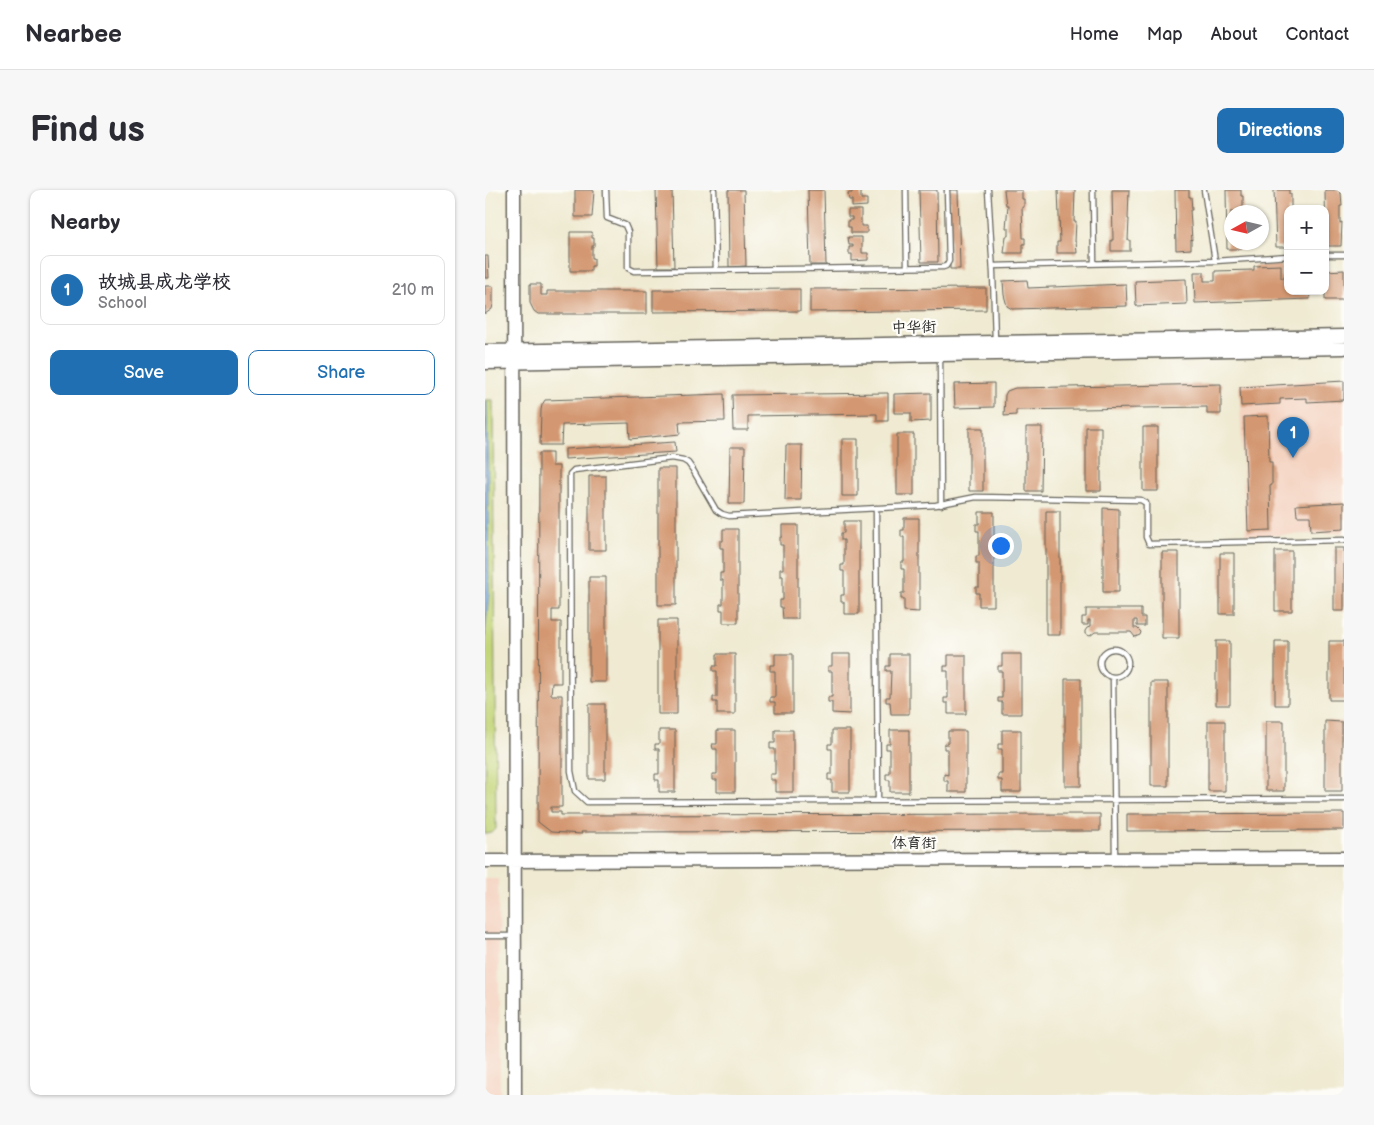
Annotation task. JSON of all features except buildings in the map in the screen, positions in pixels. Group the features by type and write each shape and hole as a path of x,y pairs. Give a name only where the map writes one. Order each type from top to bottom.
{"street":[{"path":"514,190 515,1095"},
{"name":"中华街","path":"485,363 514,357 995,342 1344,336"},
{"name":"中华街","path":"485,351 514,357 940,355 1344,348"},
{"name":"体育街","path":"485,861 1344,858"}],"lane":[{"path":"606,190 607,218 625,225 627,230 629,270 943,267 949,261 947,190"},
{"path":"714,190 716,270"},
{"path":"906,190 907,267"},
{"path":"988,190 995,342"},
{"path":"1093,190 1094,263"},
{"path":"1204,190 1215,261"},
{"path":"1329,255 1344,255"},
{"path":"993,266 1215,261 1284,256"},
{"path":"940,355 941,504"},
{"path":"1344,540 1149,544 1146,537 1145,503 1141,500 976,497 941,504 729,516 716,510 693,470 683,460 673,458 574,470 570,474 571,770 575,791 587,802 1344,799"},
{"path":"876,508 878,801"},
{"path":"1115,649 1124,653 1128,662 1123,674 1113,677 1103,673 1100,660 1105,651 1115,649"},
{"path":"1113,677 1115,859"},
{"path":"485,936 515,936"}],"shaded area":[{"path":"1344,379 1344,533 1246,536 1239,384"},
{"path":"485,879 498,879 500,1095 485,1095"}],"green space":[{"path":"485,400 493,400 496,829 492,833 485,834"}],"water":[{"path":"485,401 487,401 489,593 485,636"}],"place":[{"name":"故城县成龙学校","path":"1293,458"}]}
